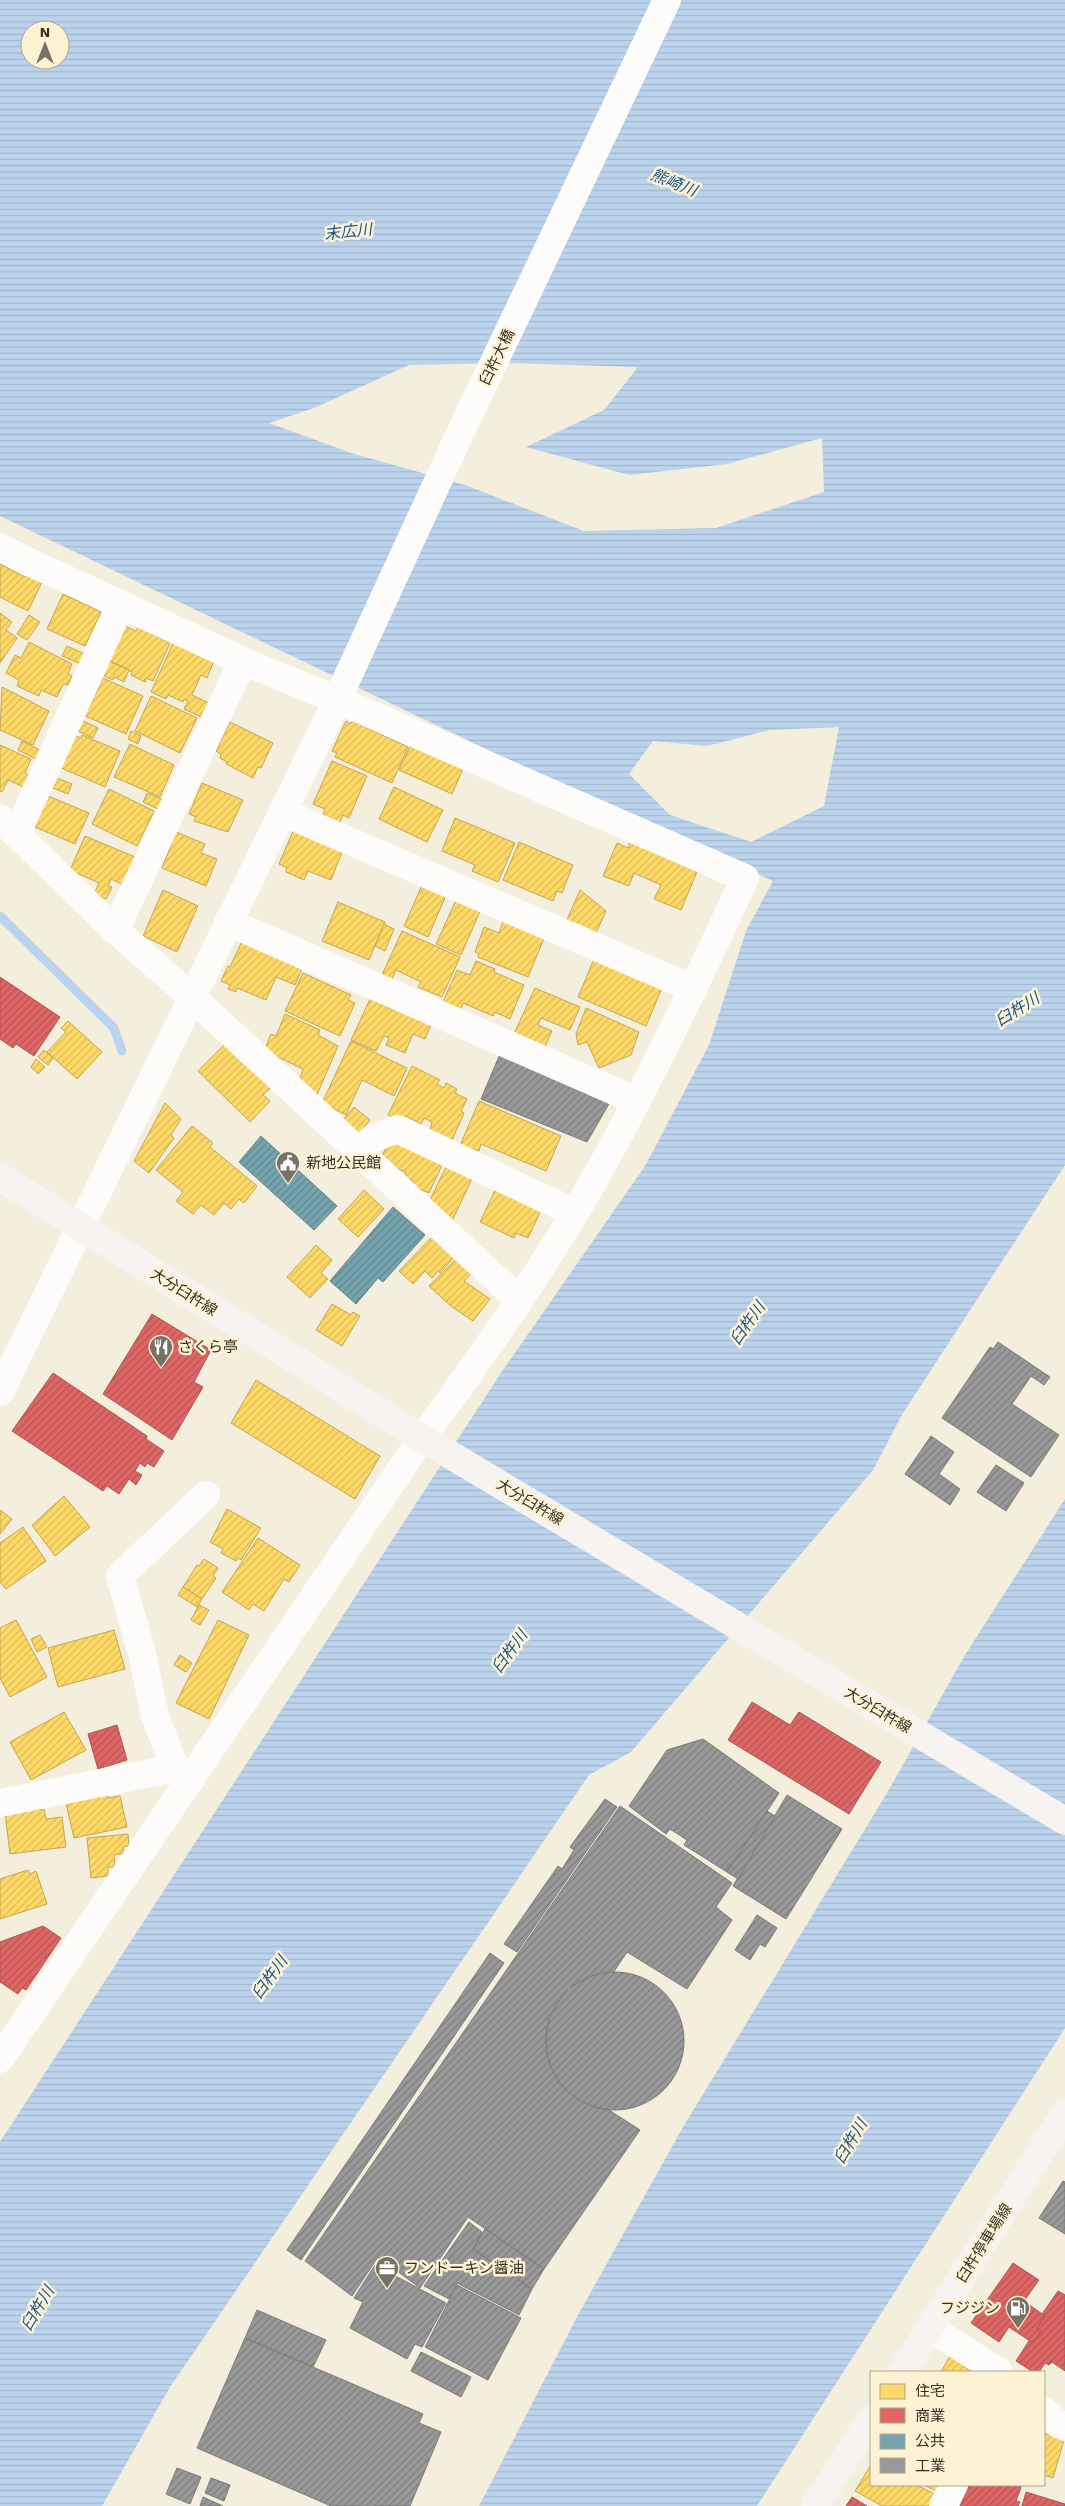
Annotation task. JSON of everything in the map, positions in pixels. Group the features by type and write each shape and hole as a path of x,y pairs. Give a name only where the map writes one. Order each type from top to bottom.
{"main road":[{"name":"大分臼杵線","path":"0,1177 430,1442 1065,1821"},
{"name":"臼杵停車場線","path":"903,2371 1065,2113"},
{"path":"815,2506 870,2421"}],"street":[{"name":"臼杵大橋","path":"0,1392 330,715 462,429 667,0"},
{"path":"0,547 243,660 745,878 694,989 637,1100 574,1213 430,1442 184,1774 0,2059"},
{"path":"121,604 8,826 115,930 192,997 518,1300"},
{"path":"115,930 243,660"},
{"path":"282,812 694,989"},
{"path":"228,922 637,1100"},
{"path":"359,1152 372,1139 397,1129 574,1213"},
{"path":"184,1774 155,1716 142,1653 120,1576 206,1495"},
{"path":"0,1803 184,1774"},
{"path":"930,2328 997,2371"},
{"path":"1045,2412 1058,2424 1065,2427"},
{"path":"943,2506 953,2486"}],"water":[{"path":"0,0 1065,0 1065,1165 903,1413 873,1470 631,1752 589,1775 170,2387 102,2506 0,2506 0,2142 501,1373 645,1166 709,1045 746,931 773,881 586,797 0,516","holes":["504,363 638,367 604,410 526,447 629,475 727,464 822,438 824,492 716,528 584,531 465,485 351,453 269,423 314,408 409,365","839,727 824,806 751,842 670,815 629,774 653,741 707,746 770,730"]},
{"name":"臼杵川","path":"1065,1499 1065,2028 757,2506 479,2506 577,2317 683,2127 887,1793 965,1655"}],"building: 住宅":[{"path":"0,564 25,577 27,574 42,582 28,611 0,597"},
{"path":"63,594 101,612 85,646 47,629"},
{"path":"0,613 12,622 6,630 17,638 0,663"},
{"path":"29,615 40,622 27,640 17,634"},
{"path":"125,626 136,631 138,627 170,643 153,681 146,678 145,682 131,675 132,672 108,660"},
{"path":"29,642 72,664 68,674 72,676 68,685 63,684 57,697 41,690 39,696 17,686 19,680 6,673 15,655 21,658"},
{"path":"173,643 214,661 207,678 201,675 192,695 211,704 205,719 184,709 188,701 184,699 183,702 168,695 166,699 151,692"},
{"path":"67,646 85,654 81,664 62,656"},
{"path":"107,660 129,670 124,682 114,677 113,680 100,674"},
{"path":"103,678 143,696 126,734 85,716"},
{"path":"2,687 49,711 33,745 0,730"},
{"path":"151,696 197,718 180,753 135,731"},
{"path":"77,718 98,728 93,738 73,729"},
{"path":"346,721 351,724 352,721 408,747 392,783 335,757 337,753 332,751"},
{"path":"230,722 273,743 261,768 258,767 253,778 226,764 227,762 220,758 221,754 216,751"},
{"path":"131,731 141,736 138,744 128,739"},
{"path":"73,735 81,738 82,735 120,751 105,787 59,767"},
{"path":"413,740 465,764 452,794 399,770"},
{"path":"22,741 42,751 38,760 18,750"},
{"path":"130,744 174,765 160,797 114,777"},
{"path":"0,745 31,759 25,773 29,775 24,787 8,780 2,792 0,791"},
{"path":"332,761 367,776 349,818 343,815 340,822 323,815 325,809 313,804"},
{"path":"52,776 72,784 68,794 48,786"},
{"path":"202,783 243,800 228,832 194,821 196,817 189,814"},
{"path":"394,787 443,810 427,842 379,819"},
{"path":"109,789 154,811 137,846 92,824"},
{"path":"147,793 166,801 162,811 143,802"},
{"path":"48,796 89,813 75,844 35,827"},
{"path":"455,818 515,843 498,882 472,871 475,865 442,851"},
{"path":"293,831 342,852 331,880 308,871 304,880 286,872 287,868 279,864"},
{"path":"176,832 205,844 201,853 217,859 206,886 162,868"},
{"path":"85,836 135,857 123,885 111,879 108,886 112,887 106,899 94,894 99,883 70,870"},
{"path":"519,842 573,865 562,893 557,891 553,901 503,880"},
{"path":"630,842 697,872 681,910 654,899 661,885 634,873 629,886 603,876 617,843 628,848"},
{"path":"423,883 447,893 428,937 404,926"},
{"path":"163,890 198,906 177,952 143,936"},
{"path":"580,890 606,911 595,935 566,922"},
{"path":"457,898 481,909 461,955 436,944"},
{"path":"338,902 385,922 369,960 322,941"},
{"path":"504,919 545,936 528,977 478,957 479,954 475,952 484,927 499,933"},
{"path":"384,924 394,929 385,951 375,946"},
{"path":"402,931 460,957 442,997 418,987 421,982 396,970 391,981 381,977"},
{"path":"243,939 305,962 295,985 276,977 266,1000 237,988 236,992 228,989 230,985 221,981"},
{"path":"594,959 662,988 646,1026 578,997"},
{"path":"476,961 495,969 494,972 524,985 510,1019 495,1012 493,1016 463,1003 460,1010 443,1002 457,970 470,975"},
{"path":"303,973 351,995 348,1000 355,1003 340,1036 285,1011"},
{"path":"535,988 580,1007 570,1030 541,1018 538,1025 552,1031 544,1049 513,1036"},
{"path":"370,999 395,1011 397,1006 421,1022 423,1018 432,1023 425,1039 413,1034 405,1053 386,1045 389,1038 384,1036 376,1051 351,1040"},
{"path":"586,1008 639,1032 631,1055 599,1068 587,1042 578,1045 576,1034"},
{"path":"285,1014 320,1030 318,1035 338,1046 316,1097 299,1082 303,1069 280,1058 278,1063 264,1051 271,1034 276,1036"},
{"path":"68,1021 102,1052 77,1079 47,1052 66,1032 61,1028"},
{"path":"351,1041 407,1068 394,1096 362,1080 346,1115 322,1103"},
{"path":"226,1043 272,1087 263,1095 270,1101 250,1122 198,1071"},
{"path":"44,1050 53,1058 48,1065 38,1057"},
{"path":"36,1059 45,1067 38,1074 31,1067"},
{"path":"412,1066 440,1080 437,1084 444,1088 446,1083 457,1089 455,1093 467,1099 461,1111 464,1113 452,1140 430,1131 432,1122 424,1118 421,1124 406,1116 403,1123 388,1115"},
{"path":"479,1101 561,1136 546,1171 481,1144 479,1151 474,1149 472,1153 459,1148"},
{"path":"165,1103 181,1119 171,1135 174,1138 149,1173 134,1161"},
{"path":"354,1107 370,1120 357,1136 341,1122"},
{"path":"192,1126 213,1143 210,1147 257,1186 244,1203 239,1199 231,1209 224,1203 214,1215 201,1205 193,1214 176,1201 183,1192 156,1170"},
{"path":"391,1139 443,1163 429,1193 411,1185 413,1181 404,1177 406,1173 380,1159"},
{"path":"447,1165 472,1179 452,1221 429,1202"},
{"path":"496,1188 541,1210 528,1238 516,1233 514,1238 480,1222"},
{"path":"364,1190 384,1209 358,1237 338,1219"},
{"path":"432,1237 454,1257 440,1273 438,1271 432,1278 425,1271 413,1284 399,1271"},
{"path":"316,1245 332,1260 321,1273 328,1279 310,1298 287,1277"},
{"path":"459,1256 474,1271 464,1281 490,1299 473,1321 452,1307 429,1286"},
{"path":"332,1304 351,1315 353,1312 360,1316 342,1346 316,1330"},
{"path":"256,1380 380,1456 355,1499 231,1423"},
{"path":"64,1496 90,1527 55,1556 32,1525"},
{"path":"227,1509 261,1528 241,1560 237,1558 236,1561 221,1553 223,1549 210,1542"},
{"path":"0,1510 12,1519 0,1534"},
{"path":"23,1527 46,1561 6,1589 0,1582 0,1543"},
{"path":"258,1538 300,1565 289,1582 284,1579 264,1611 253,1604 249,1610 222,1592"},
{"path":"204,1559 218,1568 213,1576 216,1578 202,1599 183,1587 197,1565 199,1566"},
{"path":"183,1587 202,1599 197,1607 178,1595"},
{"path":"199,1605 209,1610 200,1625 191,1620"},
{"path":"16,1620 47,1677 10,1697 0,1678 0,1628"},
{"path":"218,1620 249,1635 209,1719 176,1703"},
{"path":"114,1630 125,1669 58,1687 48,1648"},
{"path":"40,1635 47,1647 37,1652 31,1639"},
{"path":"180,1655 192,1663 186,1672 174,1665"},
{"path":"64,1712 86,1750 31,1780 10,1742"},
{"path":"106,1790 108,1798 120,1796 127,1827 74,1838 65,1799"},
{"path":"44,1809 46,1819 62,1817 66,1847 10,1854 5,1813"},
{"path":"128,1834 129,1846 123,1847 124,1853 114,1855 115,1867 108,1867 108,1876 91,1878 87,1838"},
{"path":"28,1870 30,1874 36,1871 47,1904 0,1919 0,1879"},
{"path":"950,2356 971,2371 942,2371"},
{"path":"1045,2433 1064,2440 1053,2478 1045,2475"},
{"path":"870,2467 870,2486 919,2486 940,2497 935,2506 882,2506 855,2491"},
{"path":"926,2486 944,2486 940,2493"}],"building: 商業":[{"path":"0,977 60,1017 34,1056 16,1044 13,1048 0,1039"},
{"name":"さくら亭","path":"152,1314 211,1350 194,1382 203,1387 172,1440 103,1394"},
{"path":"53,1373 147,1436 146,1439 164,1451 154,1467 147,1463 145,1467 140,1463 135,1471 142,1475 136,1485 129,1479 119,1494 107,1486 103,1491 12,1431"},
{"path":"752,1702 790,1725 799,1712 881,1762 849,1814 728,1740"},
{"path":"117,1725 127,1760 98,1769 88,1734"},
{"path":"43,1926 61,1938 26,1990 22,1988 18,1994 0,1982 0,1942"},
{"path":"1013,2263 1039,2280 1024,2301 1045,2316 1037,2328 1041,2331 1033,2343 1009,2327 999,2342 971,2323"},
{"path":"1058,2291 1065,2295 1065,2371 1052,2362 1049,2365 1045,2363 1040,2371 1031,2371 1016,2361 1029,2341 1033,2343 1041,2331 1037,2328 1045,2316 1042,2314"},
{"path":"969,2486 1021,2487 1016,2501 1020,2502 1018,2506 960,2506"},
{"path":"1026,2492 1065,2504 1065,2506 1022,2506"},
{"path":"852,2497 867,2506 846,2506"}],"building: 公共":[{"name":"新地公民館","path":"261,1136 337,1206 314,1230 239,1162"},
{"path":"393,1207 425,1235 383,1282 378,1278 356,1304 330,1281"}],"building: 工業":[{"path":"500,1054 586,1094 587,1092 610,1102 587,1142 481,1099"},
{"path":"998,1342 1050,1377 1044,1385 1031,1376 1012,1404 1059,1435 1031,1477 942,1418 990,1347 993,1349"},
{"path":"931,1436 954,1452 939,1474 960,1489 950,1505 905,1474"},
{"path":"996,1465 1024,1483 1006,1511 977,1492"},
{"path":"703,1739 779,1793 727,1872 684,1845 687,1840 670,1829 666,1834 629,1806 667,1750"},
{"path":"787,1795 842,1829 786,1919 733,1886"},
{"path":"605,1799 617,1807 517,1952 504,1944 558,1866 562,1869 574,1850 570,1847"},
{"path":"620,1806 732,1883 716,1907 732,1920 687,1989 627,1952 613,1973 602,1972 584,1979 569,1988 549,2017 546,2037 547,2055 562,2086 591,2106 609,2110 640,2130 544,2269 468,2217 420,2288 378,2257 352,2296 305,2261"},
{"path":"767,1811 775,1816 738,1879 727,1872"},
{"path":"757,1915 777,1928 765,1947 760,1944 750,1960 735,1950"},
{"path":"490,1953 504,1963 301,2260 287,2250"},
{"path":"615,1972 641,1978 664,1992 678,2015 684,2041 678,2067 664,2090 641,2104 615,2110 589,2104 566,2090 552,2067 546,2041 552,2015 566,1992 589,1978"},
{"path":"1063,2181 1065,2182 1065,2234 1039,2218"},
{"path":"469,2222 482,2232 473,2249 532,2289 519,2315 457,2283 449,2299 424,2286"},
{"path":"485,2229 544,2269 532,2289 473,2249"},
{"path":"375,2265 446,2303 422,2347 415,2344 407,2359 350,2328 363,2302 354,2298"},
{"path":"457,2285 521,2318 488,2380 425,2347"},
{"path":"257,2310 326,2340 313,2367 245,2338"},
{"path":"245,2338 423,2414 419,2423 441,2432 410,2506 331,2506 197,2448"},
{"path":"421,2352 471,2377 461,2397 411,2371"},
{"path":"177,2468 201,2477 190,2504 166,2494"},
{"path":"211,2478 230,2485 224,2501 205,2493"},
{"path":"203,2497 223,2506 200,2506"}],"waterway":[{"path":"0,916 114,1028 122,1051"}],"place":[{"name":"新地公民館","path":"288,1184"},
{"name":"さくら亭","path":"161,1368"},
{"name":"フンドーキン醤油","path":"387,2289"},
{"name":"フジジン","path":"1018,2329"}],"water label":[{"name":"熊崎川","path":"674,182"},
{"name":"末広川","path":"348,231"}]}
